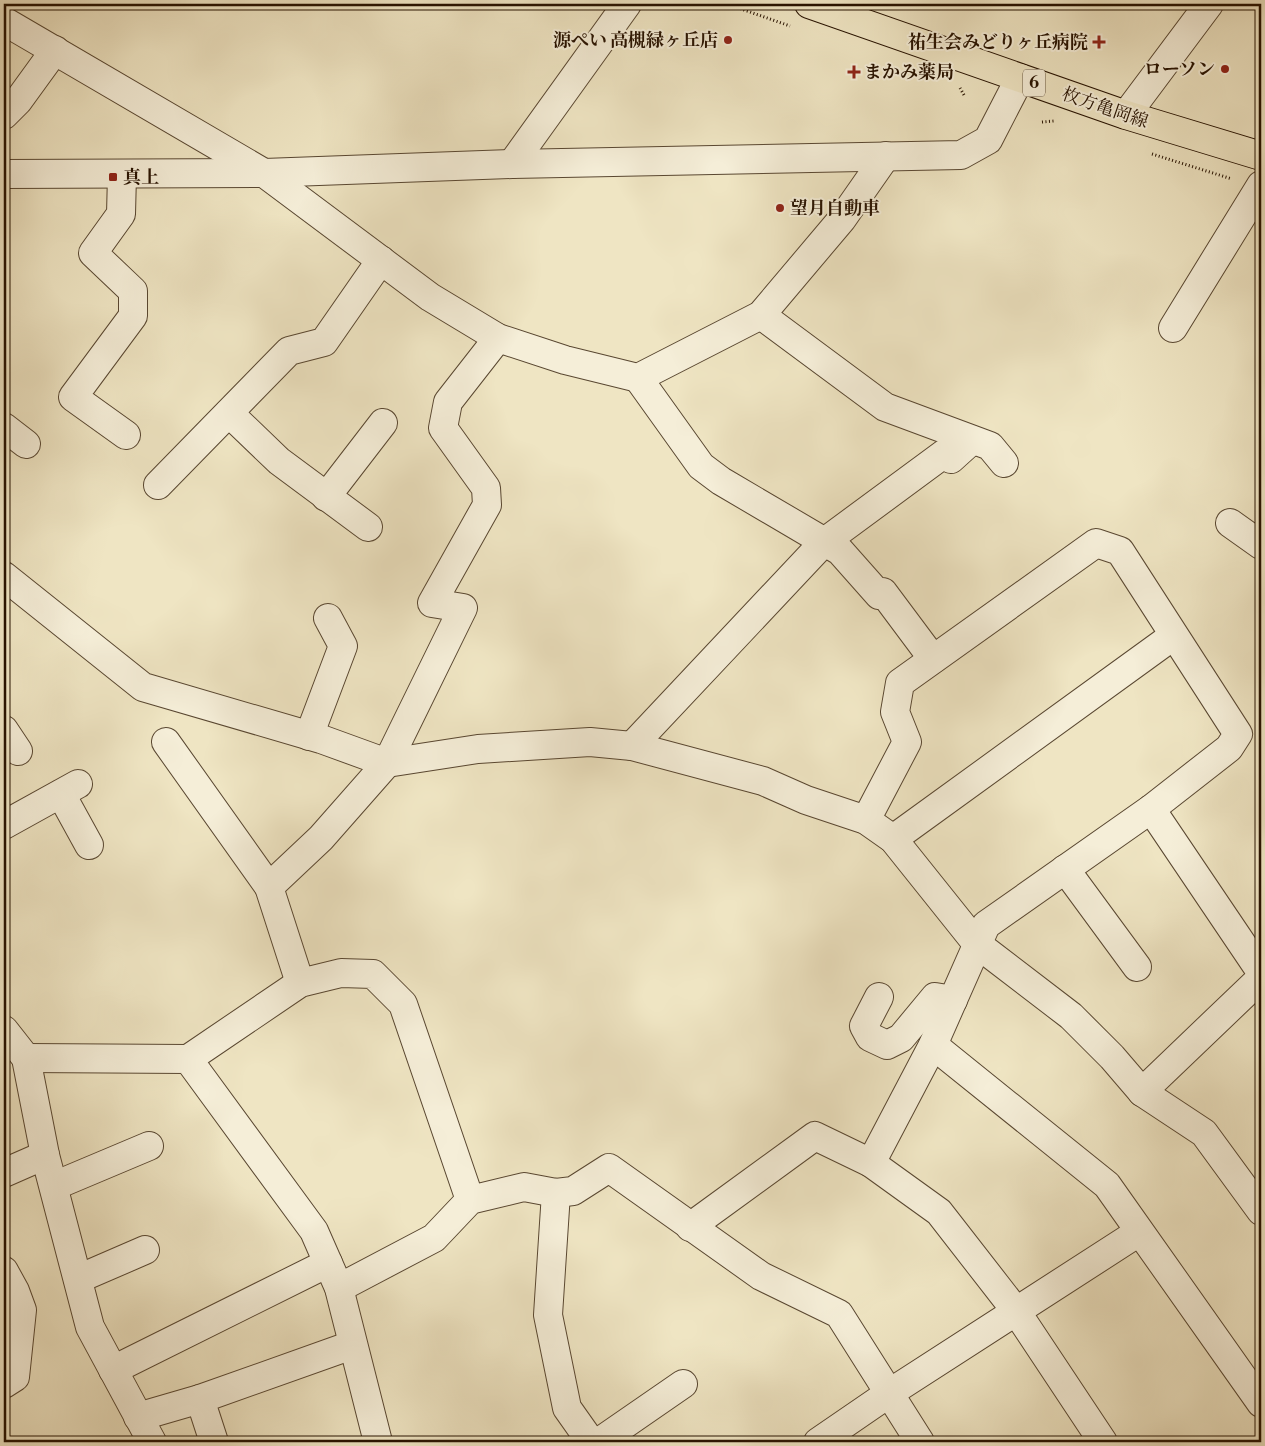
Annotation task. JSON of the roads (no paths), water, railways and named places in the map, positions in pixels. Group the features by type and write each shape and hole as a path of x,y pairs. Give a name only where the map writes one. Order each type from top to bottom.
{"main road":[{"name":"枚方亀岡線","path":"809,4 1126,116 1261,156"}],"street":[{"path":"512,164 626,4"},
{"path":"1126,116 1209,4"},
{"path":"4,21 264,174 430,297 498,338 565,360 638,378 761,315 842,219 886,156"},
{"path":"4,115 18,101 55,50"},
{"path":"4,174 264,174 512,164 961,155 988,140 1020,78"},
{"path":"122,175 121,214 93,253 133,291 133,316 74,397 126,435"},
{"path":"1173,328 1261,185"},
{"path":"158,486 289,352 324,342 381,260"},
{"path":"761,315 885,407 990,446 1004,463"},
{"path":"269,887 321,838 387,763 463,608 432,603 487,505 486,488 443,428 448,402 498,338"},
{"path":"638,378 700,466 823,543 840,551 879,595 883,592 933,659"},
{"path":"229,413 278,461 368,527"},
{"path":"326,497 383,423"},
{"path":"4,427 26,444"},
{"path":"632,746 823,543 945,453 950,459 972,440"},
{"path":"1230,523 1261,545"},
{"path":"866,820 907,742 895,712 900,683 1096,543 1120,552 1238,734 1229,748 1152,809 986,926 933,1045 871,1163"},
{"path":"4,576 143,687 309,736 387,763 478,749 590,742 632,746 763,781 806,800 866,820 893,839 977,944 1071,1016 1112,1057 1142,1092 1204,1133 1261,1211"},
{"path":"309,736 343,646 328,618"},
{"path":"893,839 1173,636"},
{"path":"166,742 269,887 300,983"},
{"path":"4,825 70,789 90,845"},
{"path":"1152,809 1261,972"},
{"path":"1065,869 1137,967"},
{"path":"26,1058 188,1059 300,983 341,973 373,974 403,1004 470,1200"},
{"path":"1142,1092 1261,978"},
{"path":"879,997 864,1026 870,1037 887,1046 901,1038 935,997 953,1000"},
{"path":"4,1030 26,1058 45,1155 90,1327 152,1442"},
{"path":"933,1045 1107,1185 1261,1403"},
{"path":"188,1059 314,1231 339,1288 378,1442"},
{"path":"690,1227 814,1136 871,1163 939,1212 1016,1311 1103,1442"},
{"path":"54,1186 149,1146"},
{"path":"4,1173 45,1155"},
{"path":"339,1288 434,1238 470,1200 524,1187 556,1193 573,1192 609,1168 761,1276 839,1314 920,1442"},
{"path":"556,1193 548,1315 567,1408 591,1442"},
{"path":"818,1442 888,1394 1139,1232"},
{"path":"78,1279 145,1250"},
{"path":"113,1370 328,1263"},
{"path":"4,1271 15,1291 22,1310 15,1377 4,1384"},
{"path":"138,1417 200,1399 352,1344"},
{"path":"599,1442 683,1384"},
{"path":"200,1399 214,1442"}],"place":[{"name":"源ぺい 高槻緑ヶ丘店","path":"728,40"},
{"name":"祐生会みどりヶ丘病院","path":"1099,42"},
{"name":"ローソン","path":"1225,69"},
{"name":"まかみ薬局","path":"854,72"},
{"name":"真上","path":"113,177"},
{"name":"望月自動車","path":"780,208"}]}
